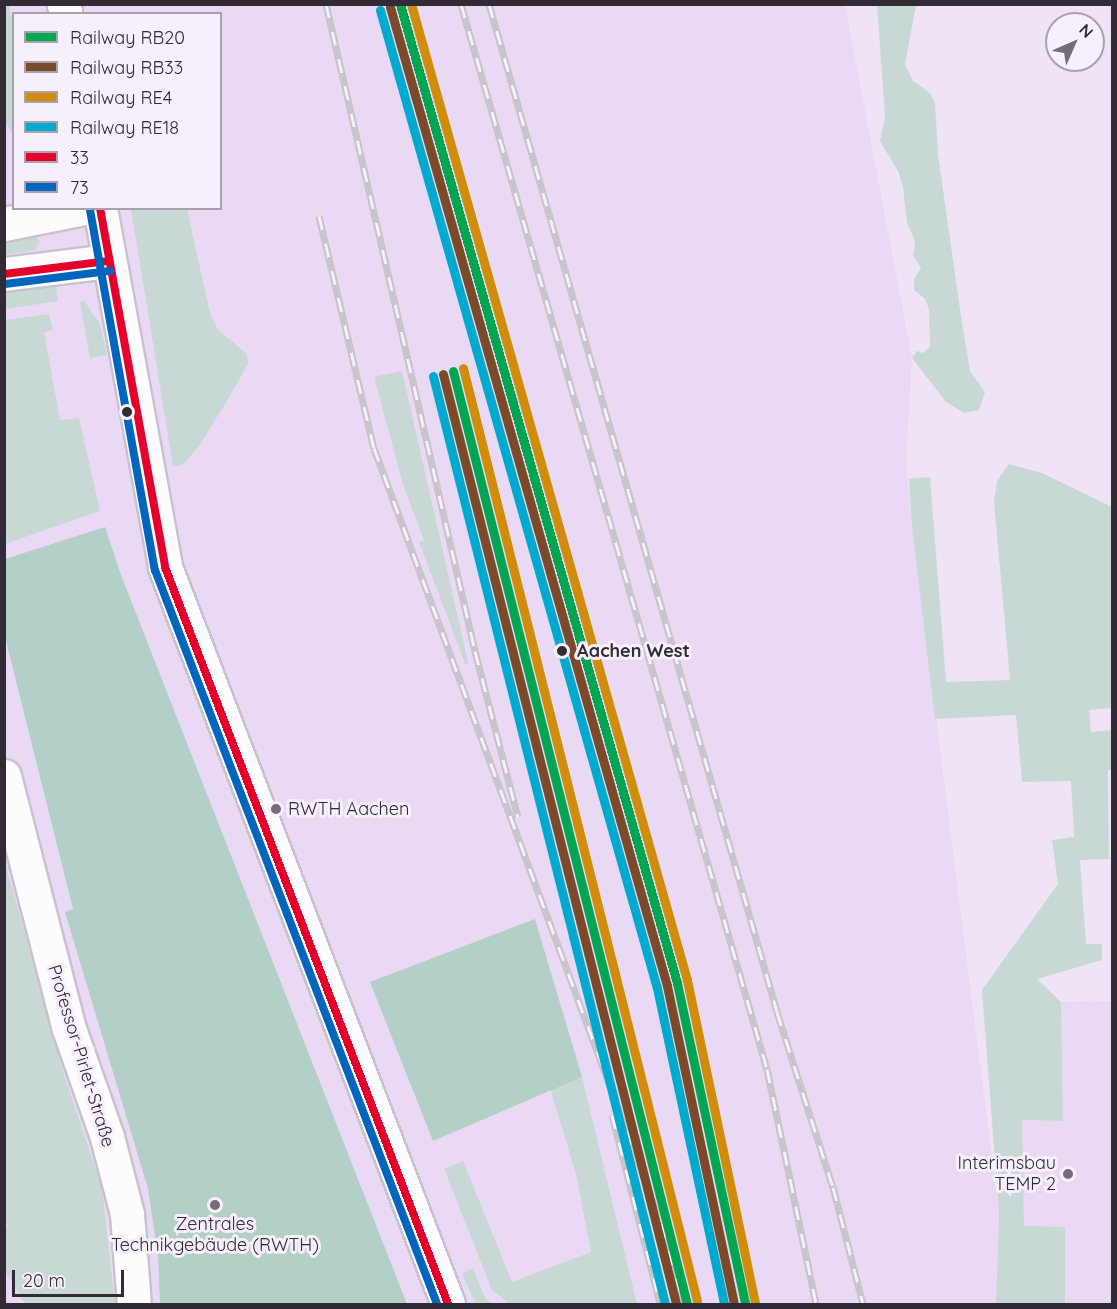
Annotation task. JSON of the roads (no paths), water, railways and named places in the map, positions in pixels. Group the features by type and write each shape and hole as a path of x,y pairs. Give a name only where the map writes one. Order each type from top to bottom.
{"street":[{"path":"4,224 73,210"},
{"path":"100,210 165,567 448,1305"},
{"path":"4,274 109,261"},
{"name":"Professor-Pirlet-Straße","path":"4,776 68,1026 107,1137 124,1203 134,1305"}],"railway":[{"path":"326,4 475,651 518,817"},
{"path":"461,4 767,1069 816,1304"},
{"path":"489,4 777,1012 833,1187 863,1304"},
{"path":"319,216 374,448 661,1224 684,1304"},
{"path":"612,1115 660,1304"}],"rail line":[{"name":"RB20","path":"400,4 677,983 745,1304"},
{"name":"RE4","path":"411,4 687,980 755,1302"},
{"name":"RB33","path":"390,7 667,986 734,1304"},
{"name":"RE18","path":"380,10 657,988 724,1304"},
{"name":"RE4","path":"463,368 697,1301"},
{"name":"RB20","path":"453,371 687,1304"},
{"name":"RB33","path":"443,374 676,1304"},
{"name":"RE18","path":"433,376 665,1304"}],"place":[{"name":"Aachen West","path":"562,651"},
{"name":"RWTH Aachen","path":"276,809"},
{"name":"Interimsbau TEMP 2","path":"1068,1174"},
{"name":"Zentrales Technikgebäude (RWTH)","path":"215,1205"}]}
